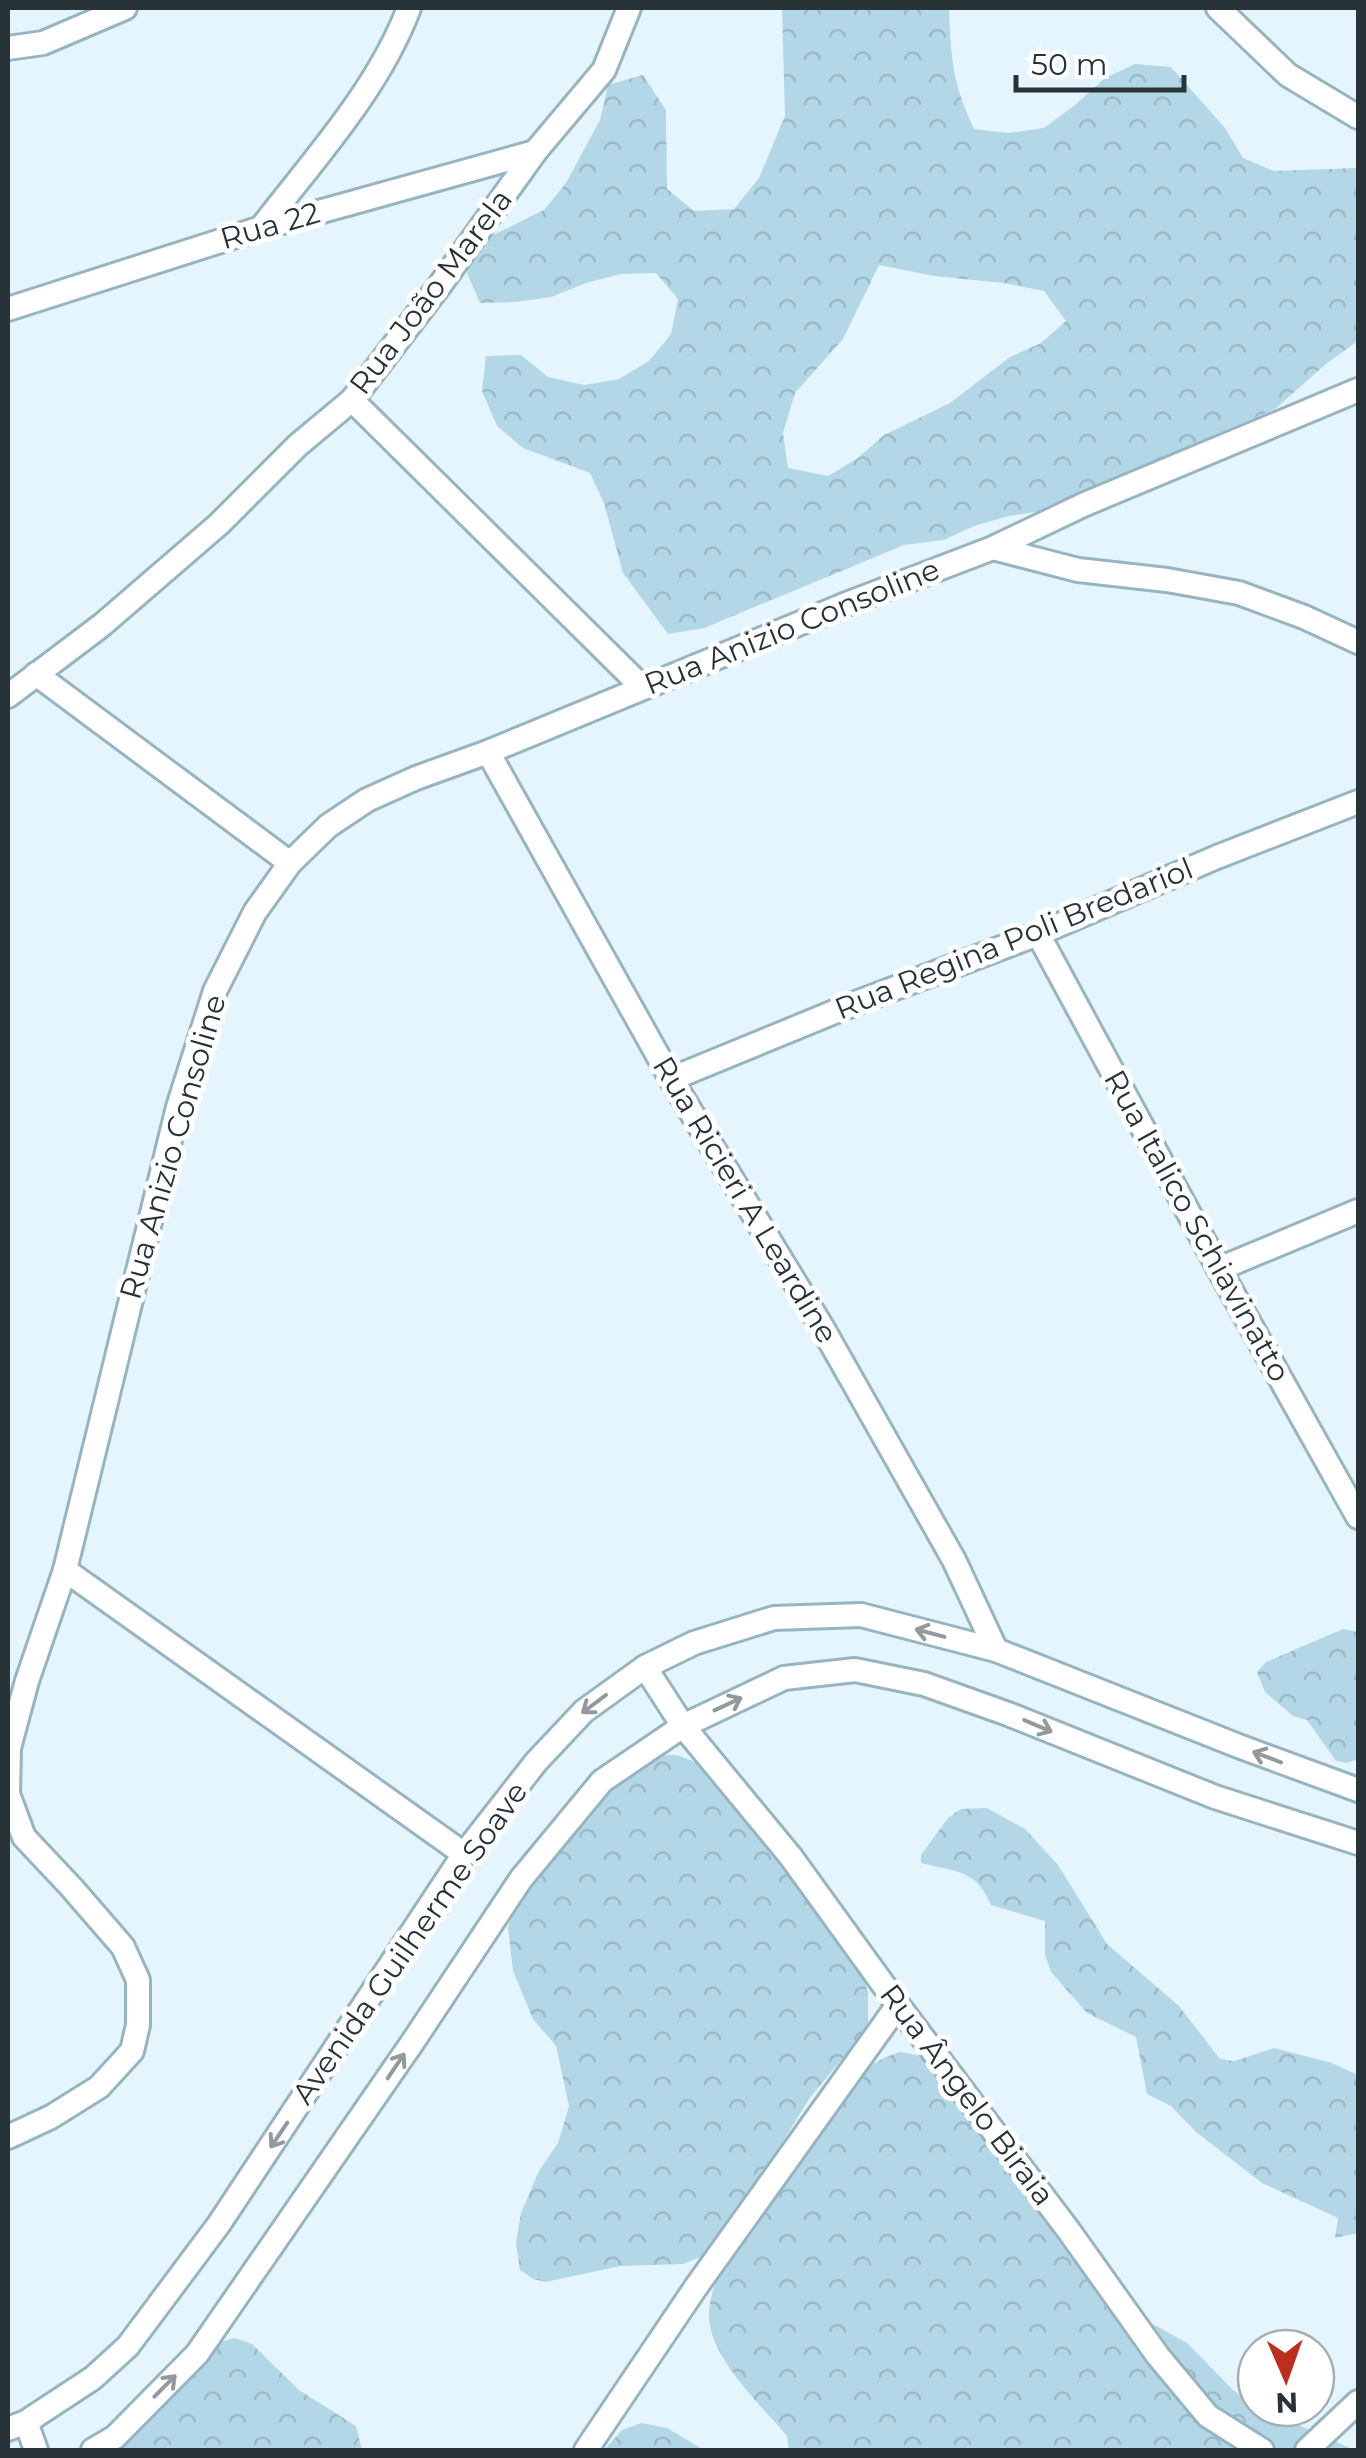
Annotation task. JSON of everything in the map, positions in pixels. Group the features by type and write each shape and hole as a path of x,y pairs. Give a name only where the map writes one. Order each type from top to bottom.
{"street":[{"path":"8,48 42,44 125,8"},
{"path":"261,228 358,102 398,38 410,8"},
{"name":"Rua João Marela","path":"8,696 102,625 176,562 220,524 298,445 352,400 440,286 535,152 604,70 630,8"},
{"path":"1218,8 1288,75 1358,117"},
{"name":"Rua 22","path":"8,309 261,228 535,152"},
{"name":"Rua Anizio Consoline","path":"8,2137 51,2117 99,2086 132,2051 138,2025 138,1980 123,1947 24,1837 8,1794 9,1748 65,1570 188,1074 215,991 255,912 290,862 328,826 367,800 416,778 993,548 1083,504 1358,390"},
{"path":"352,400 642,687"},
{"path":"993,548 1078,570 1168,580 1238,594 1304,617 1358,642"},
{"path":"36,674 290,862"},
{"name":"Rua Ricieri A Leardine","path":"488,752 671,1078 822,1327 954,1560 996,1650"},
{"name":"Rua Regina Poli Bredariol","path":"671,1078 1038,934 1358,802"},
{"name":"Rua Italico Schiavinatto","path":"1038,934 1358,1517"},
{"path":"1219,1269 1358,1212"},
{"path":"65,1570 464,1854"},
{"name":"Avenida Guilherme Soave","path":"17,2426 93,2378 128,2346 219,2224 464,1854 536,1762 584,1711 645,1667 694,1642 774,1618 861,1614 996,1650 1358,1790"},
{"name":"Rua Ângelo Biraia","path":"645,1667 683,1726 792,1857 1158,2356 1208,2416 1262,2450"},
{"name":"Avenida Guilherme Soave","path":"93,2450 115,2436 197,2354 522,1878 602,1782 683,1726 784,1678 855,1670 924,1684 1215,1797 1358,1843"},
{"path":"586,2450 707,2271 898,2005"},
{"path":"1306,2450 1358,2402"},
{"path":"17,2426 36,2450"}],"green space":[{"path":"782,8 949,8 954,70 974,129 1009,133 1044,128 1105,78 1135,64 1171,67 1225,128 1243,158 1274,171 1358,168 1358,341 1275,409 1210,437 1180,455 1049,510 974,526 944,540 904,545 704,628 668,634 623,573 604,503 590,473 523,448 497,426 482,391 486,356 521,355 548,377 584,385 619,379 649,361 671,334 678,299 656,273 621,274 551,297 480,303 467,273 479,242 544,210 566,183 600,120 608,85 643,75 666,110 667,189 694,211 734,209 759,178 785,116","holes":["879,265 1044,291 1066,321 1041,343 1010,357 950,403 884,435 858,458 828,476 788,468 783,433 795,393 843,339"]},
{"path":"1343,1629 1358,1632 1358,1759 1347,1763 1336,1761 1307,1720 1293,1716 1265,1692 1257,1672 1266,1662"},
{"path":"677,1755 711,1768 853,1939 868,1993 868,2023 861,2043 841,2060 809,2099 759,2181 703,2256 683,2264 620,2266 546,2282 533,2279 520,2270 516,2243 521,2213 539,2171 558,2143 569,2106 556,2046 533,2019 513,1971 508,1927 521,1886 578,1805 647,1756"},
{"path":"987,1808 1025,1829 1058,1865 1107,1944 1179,2006 1220,2059 1234,2061 1274,2048 1332,2063 1358,2075 1358,2233 1335,2238 1338,2218 1262,2183 1196,2132 1171,2106 1147,2094 1136,2037 1087,2013 1051,1972 1045,1955 1045,1921 991,1905 971,1878 921,1863 921,1855 948,1818 961,1809"},
{"path":"900,2052 924,2058 936,2068 959,2107 990,2126 1126,2309 1187,2343 1236,2392 1236,2428 1305,2428 1354,2450 789,2450 787,2436 739,2380 718,2348 711,2332 711,2296 728,2254 826,2109 858,2074"},
{"path":"235,2338 252,2344 299,2390 356,2426 362,2450 95,2450 190,2365 220,2342"},
{"path":"642,2423 667,2428 704,2450 604,2450 622,2430"}]}
